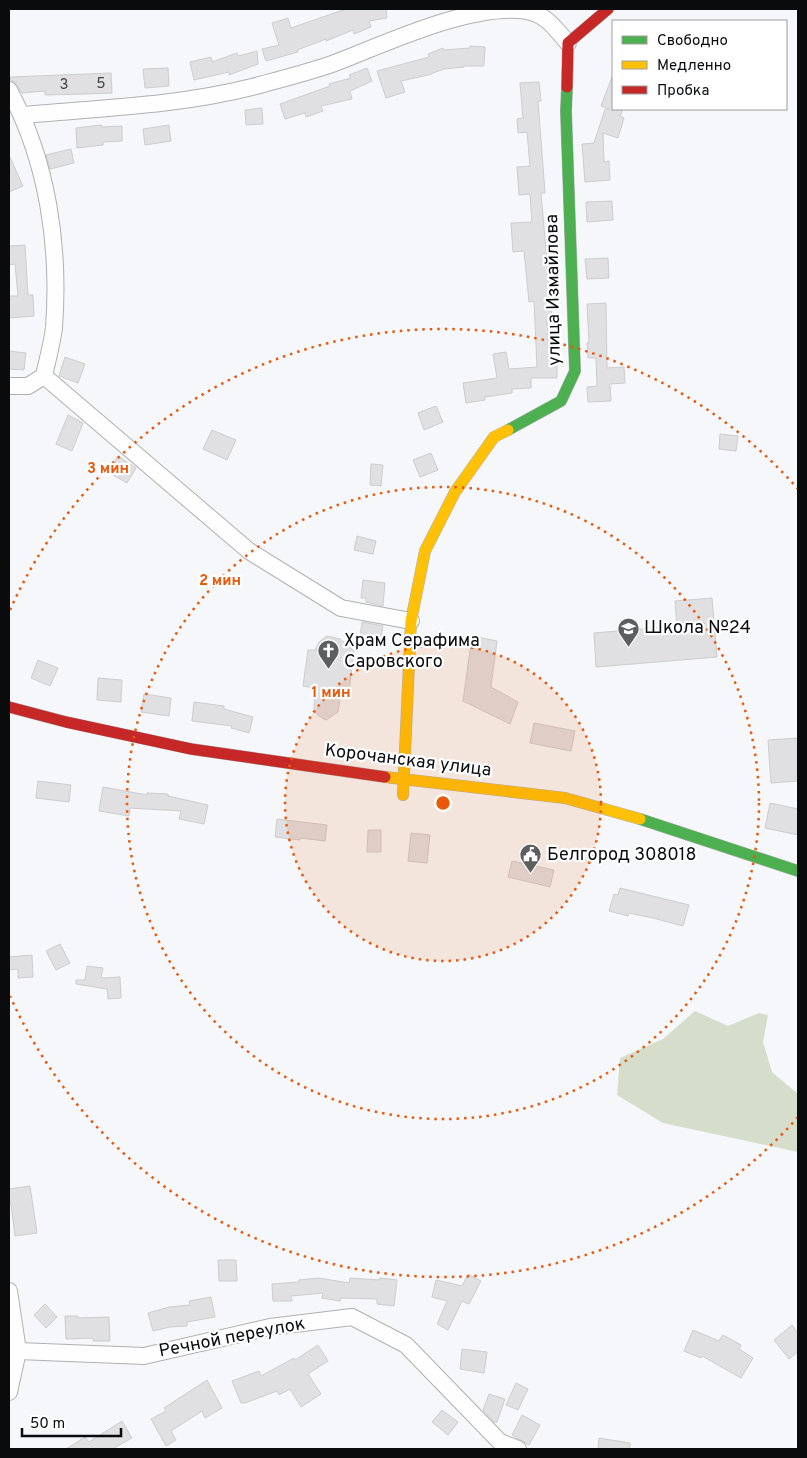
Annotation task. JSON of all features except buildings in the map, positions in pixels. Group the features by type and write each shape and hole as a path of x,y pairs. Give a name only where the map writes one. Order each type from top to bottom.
{"street":[{"path":"22,114 180,101 250,88 329,65 451,20 495,10 522,10 547,18 568,43 608,9"},
{"name":"улица Измайлова","path":"403,795 411,621 426,551 455,492 494,437 561,400 575,371 566,111 568,43"},
{"path":"9,90 22,114 46,184 55,261 54,329 44,376 28,386 9,386"},
{"path":"44,376 249,551 341,608 411,621"},
{"name":"Корочанская улица","path":"9,707 66,722 191,749 404,780 564,798 633,817 798,871"},
{"path":"9,1290 18,1351 9,1392"},
{"name":"Речной переулок","path":"18,1351 144,1356 270,1327 352,1317 406,1345 500,1442 518,1449"}],"green space":[{"path":"695,1011 728,1026 759,1013 768,1015 763,1042 772,1072 798,1094 798,1152 663,1123 617,1095 620,1058 663,1039"}],"traffic: fast":[{"path":"508,430 561,401 575,371 566,111 567,87"},
{"path":"640,819 798,871"}],"traffic: slow":[{"path":"403,795 411,621 425,551 455,492 494,437 508,430"},
{"path":"385,777 565,798 640,819"}],"traffic: jam":[{"path":"567,87 568,43 608,9"},
{"path":"9,707 66,722 191,749 385,777"}],"place":[{"name":"Школа №24","path":"628,647"},
{"name":"Храм Серафима Саровского","path":"328,670"},
{"name":"Белгород 308018","path":"531,874"}]}
